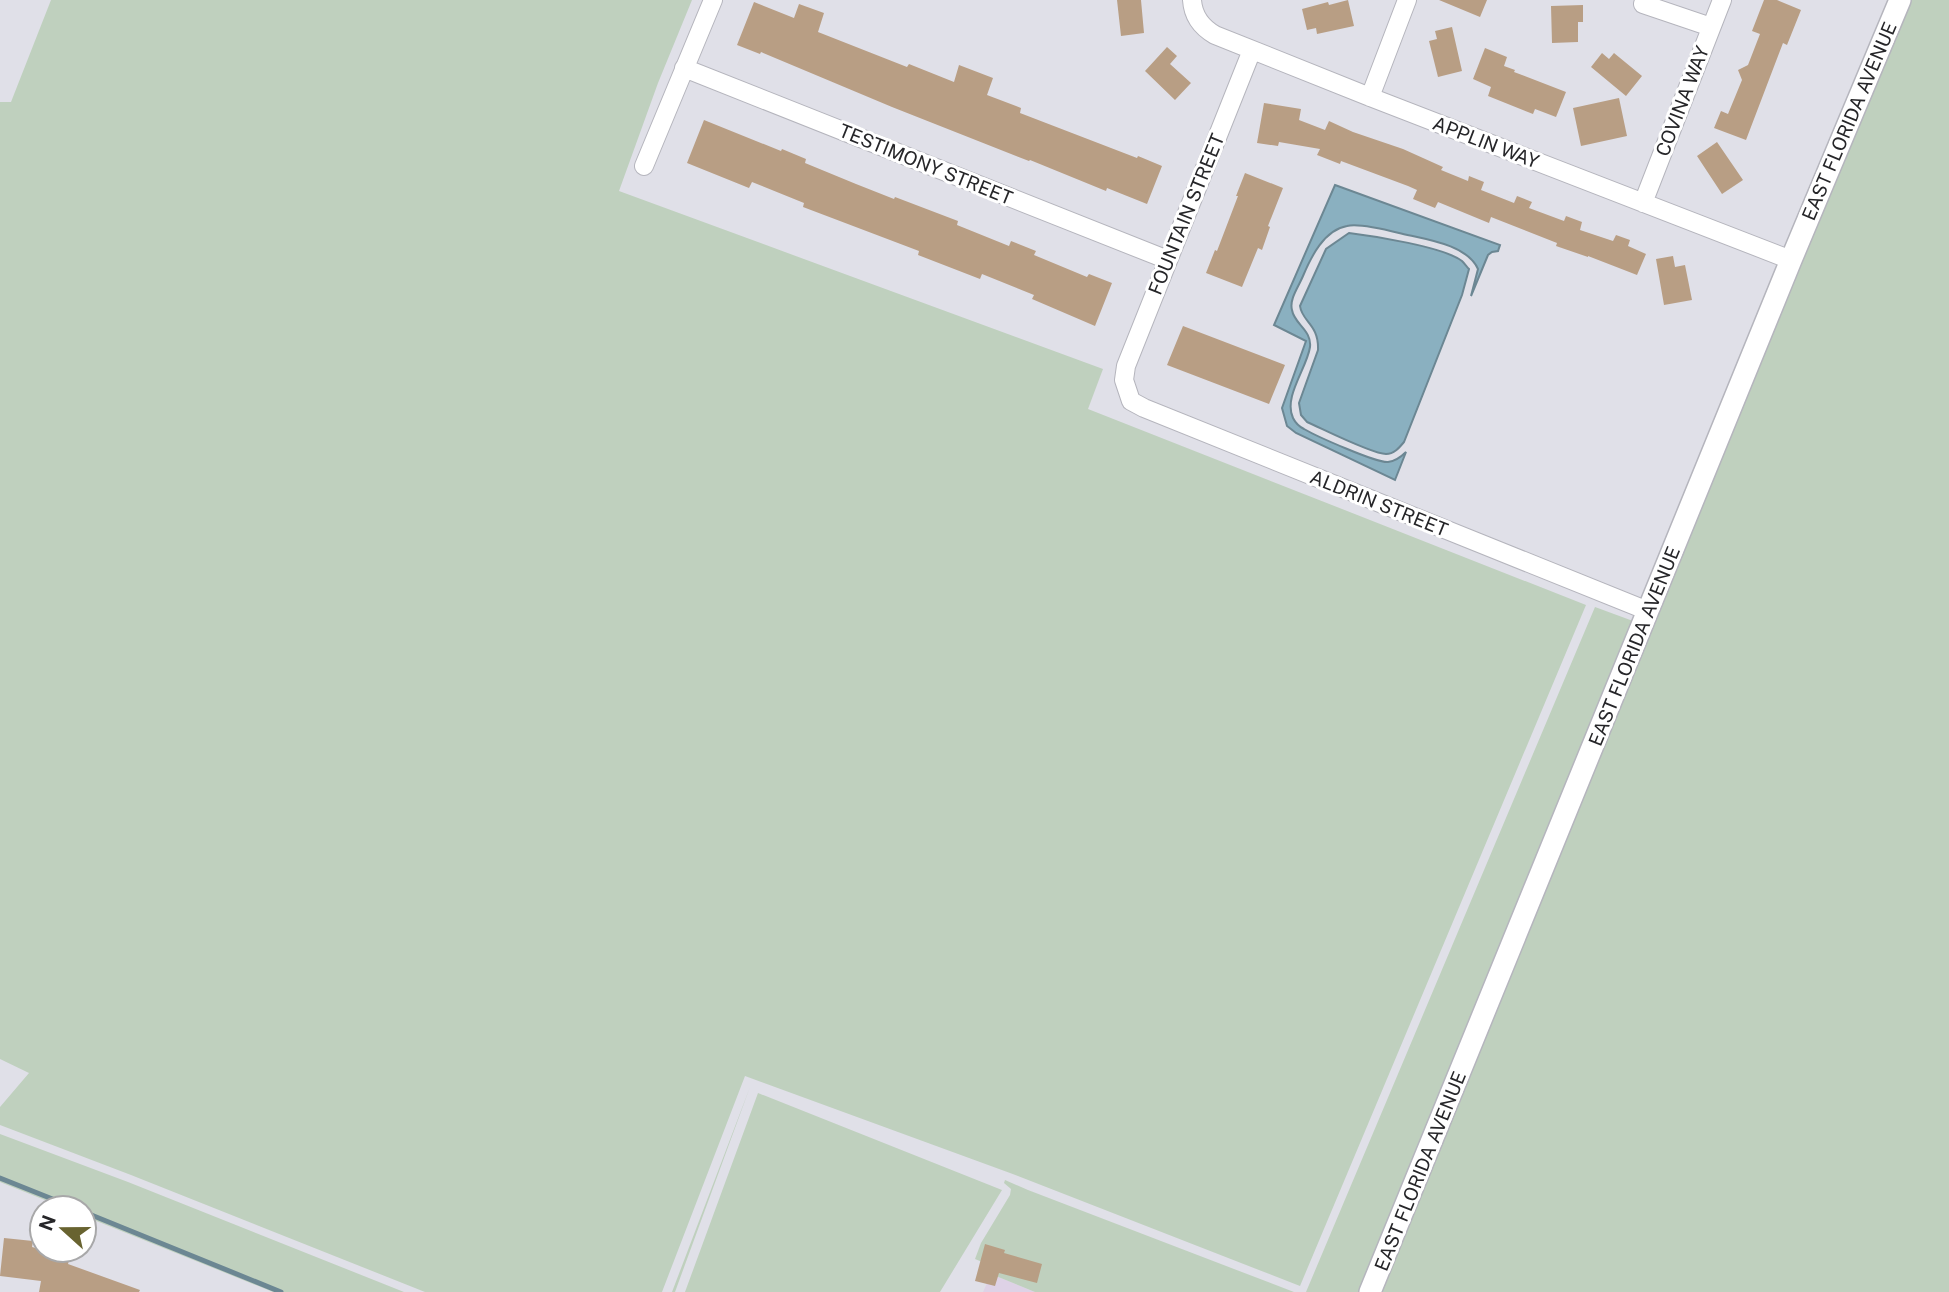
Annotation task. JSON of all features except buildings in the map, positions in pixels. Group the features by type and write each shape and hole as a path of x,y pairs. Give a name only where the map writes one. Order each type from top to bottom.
{"street":[{"path":"643,166 713,0"},
{"path":"1370,97 1407,0"},
{"name":"COVINA WAY","path":"1643,202 1722,0"},
{"name":"EAST FLORIDA AVENUE","path":"1370,1292 1791,260 1900,0"},
{"name":"APPLIN WAY","path":"1192,4 1197,20 1215,35 1791,260"},
{"path":"1643,4 1712,27"},
{"name":"FOUNTAIN STREET","path":"1124,380 1126,366 1252,50"},
{"name":"TESTIMONY STREET","path":"684,68 1168,260"},
{"name":"ALDRIN STREET","path":"1124,380 1131,401 1144,408 1648,611"}],"shaded area":[{"path":"991,1274 1035,1292 983,1292"}],"green space":[{"path":"51,0 692,0 658,83 619,191 1103,369 1088,409 1586,605 1300,1286 1010,1173 745,1076 662,1292 425,1292 0,1125 0,1107 29,1073 0,1059 0,102 11,102"},
{"path":"1900,0 1949,0 1949,1292 1370,1292"},
{"path":"1595,607 1633,621 1359,1292 1306,1292"},
{"path":"750,1087 675,1292 672,1292"},
{"path":"758,1093 1002,1190 940,1292 685,1292"},
{"path":"0,1134 404,1292 273,1292 98,1222 98,1194 30,1194 0,1182"},
{"path":"1005,1180 1294,1292 1035,1292 991,1274 994,1267 975,1259 981,1243 1010,1195 1011,1189 1004,1183"}],"water":[{"path":"1335,185 1500,245 1498,251 1488,255 1471,296 1478,269 1465,254 1455,248 1373,227 1347,226 1332,233 1319,245 1295,293 1292,301 1293,315 1306,332 1310,347 1293,392 1293,418 1299,426 1311,432 1381,461 1388,462 1406,452 1395,480 1296,433 1287,426 1282,408 1306,341 1274,325"},
{"path":"1349,233 1440,251 1462,261 1469,269 1462,295 1404,442 1389,454 1347,441 1307,422 1301,415 1299,403 1318,350 1318,341 1300,306 1326,249"}],"waterway":[{"path":"0,1178 40,1194"},
{"path":"98,1218 281,1292"}]}
